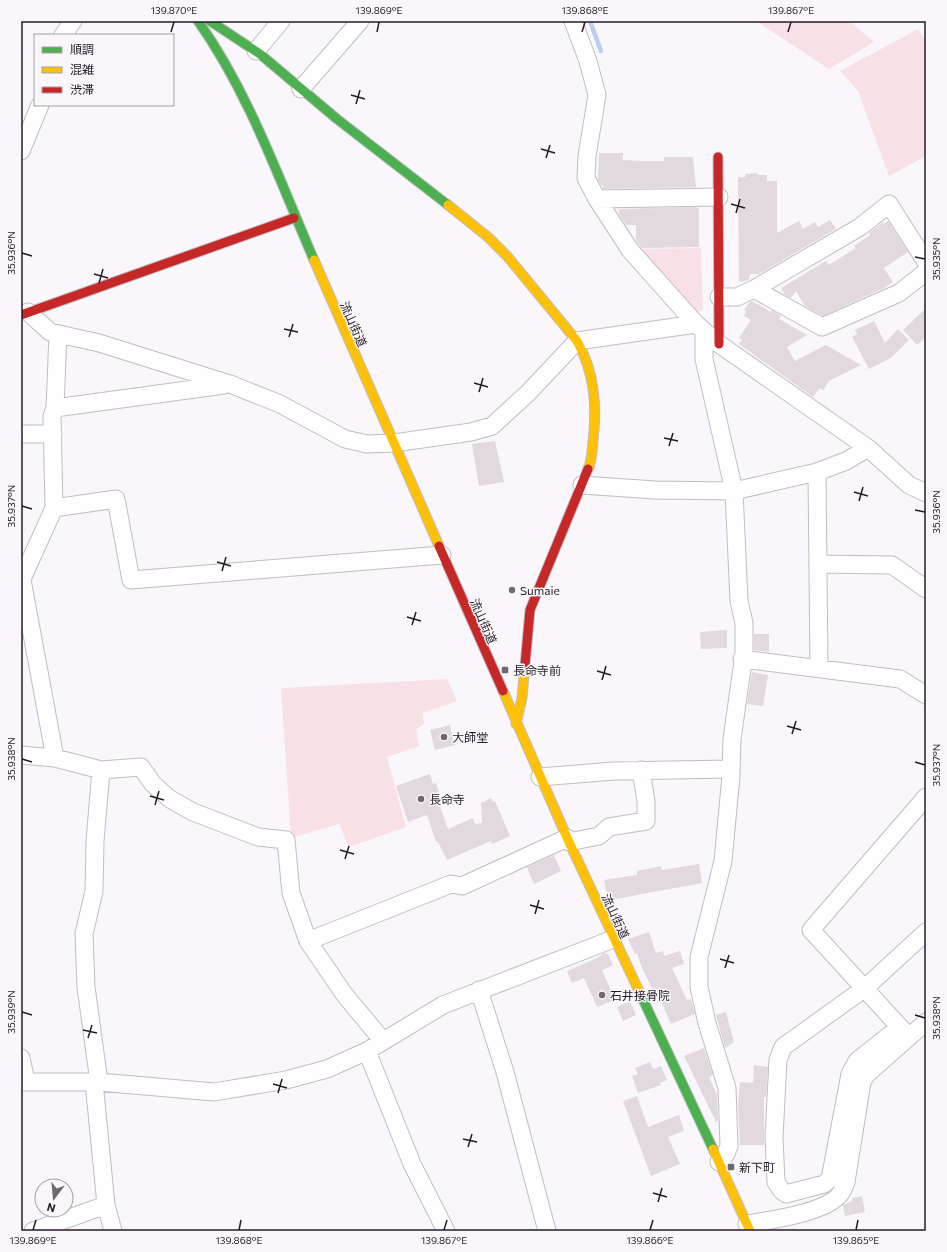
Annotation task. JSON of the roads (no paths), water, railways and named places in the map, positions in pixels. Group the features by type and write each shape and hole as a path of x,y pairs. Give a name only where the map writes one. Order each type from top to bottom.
{"street":[{"path":"64,34 73,21"},
{"name":"流山街道","path":"198,21 217,48 235,80 516,724 613,939 671,1057 748,1228"},
{"path":"210,21 227,30 256,50 302,89 488,237 507,256 577,340 585,355 592,375 596,416 590,465 530,610 522,698 516,724"},
{"path":"256,50 281,21"},
{"path":"302,89 360,21"},
{"path":"573,21 588,61 597,95 586,178 597,199 630,250 700,328 719,344 868,448 909,484 926,494"},
{"path":"21,151 40,106"},
{"path":"718,157 719,344"},
{"path":"597,199 718,197"},
{"path":"719,297 737,297 754,289 860,227 889,204 926,262"},
{"path":"24,314 294,218"},
{"path":"754,289 822,327 899,292 926,272"},
{"path":"24,314 50,332 99,343 230,384 280,404 346,439 367,444 394,443 471,432 492,426 528,393 577,340 700,328"},
{"path":"700,328 704,359 734,491 739,601 744,623 723,860 699,957 699,987 706,1023 727,1088 729,1146 726,1154 719,1162"},
{"path":"55,758 21,580 27,556 54,508 52,416 55,408 58,334"},
{"path":"55,408 230,384"},
{"path":"21,434 53,434"},
{"path":"582,485 655,490 734,491 817,472 846,461 868,448"},
{"path":"817,472 819,668"},
{"path":"54,508 116,499 131,580 442,555"},
{"path":"818,564 892,565 926,589"},
{"path":"742,659 900,678 926,695"},
{"path":"21,755 55,758 101,770 141,767 153,784 170,799 193,812 258,837 286,840 291,893 308,941 344,994 383,1041"},
{"path":"540,777 614,771 730,769"},
{"path":"101,770 95,841 94,892 84,934 86,987 96,1082 106,1205 113,1231"},
{"path":"308,941 451,884 462,886 568,840 599,836 609,828 646,821 646,801 641,770"},
{"path":"904,1032 811,930 926,797"},
{"path":"926,932 865,988 783,1047 778,1060 774,1137 776,1182 782,1192 786,1194 824,1184 830,1179 850,1074 857,1061 904,1032 926,1022"},
{"path":"21,1058 24,1081 96,1082 214,1092 286,1080 327,1069 367,1051 443,1005 613,939"},
{"path":"479,990 505,1072 547,1231"},
{"path":"748,1228 829,1204 841,1193 846,1182 862,1082 866,1075 904,1032"},
{"path":"367,1051 412,1164 446,1231"},
{"path":"33,1231 106,1205"}],"waterway":[{"path":"590,21 601,51"}],"place":[{"name":"Sumaie","path":"512,590"},
{"name":"長命寺前","path":"505,670"},
{"name":"大師堂","path":"444,737"},
{"name":"長命寺","path":"421,799"},
{"name":"石井接骨院","path":"602,995"},
{"name":"新下町","path":"731,1167"}]}
